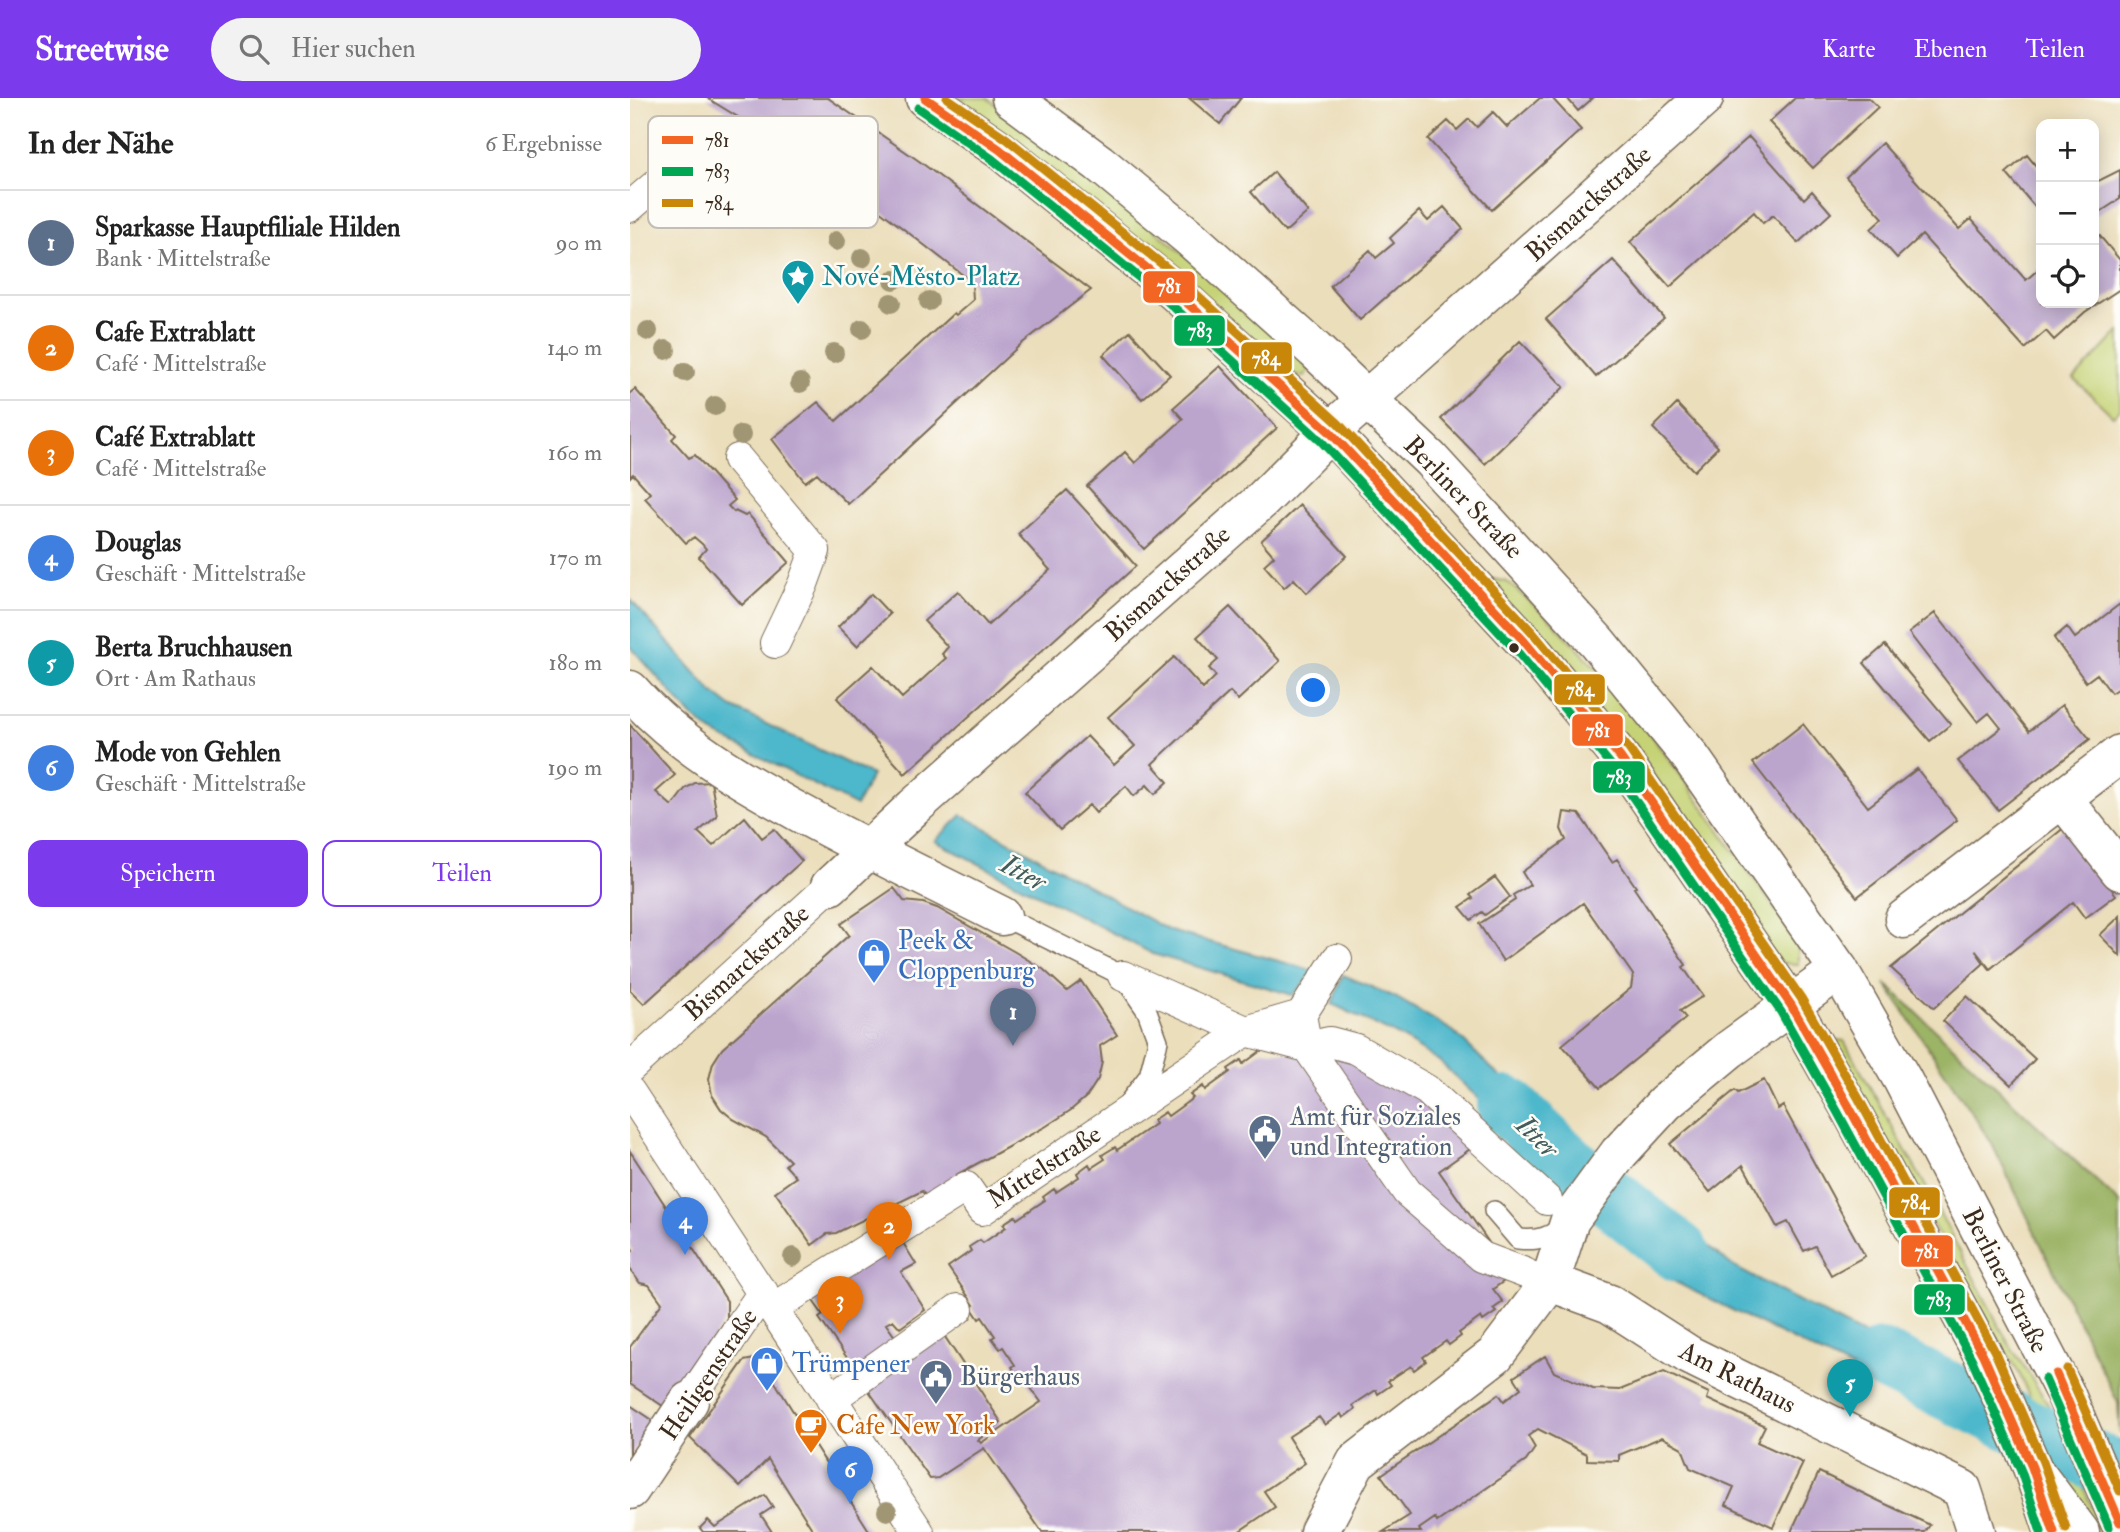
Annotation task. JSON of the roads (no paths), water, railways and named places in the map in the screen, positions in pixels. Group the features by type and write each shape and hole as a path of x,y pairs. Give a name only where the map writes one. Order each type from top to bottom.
{"main road":[{"name":"Berliner Straße","path":"925,98 999,149 1165,283 1330,432 1524,641 1611,747 1791,1005 1848,1105 1983,1355 2032,1467 2054,1532"},
{"name":"Berliner Straße","path":"1011,98 1099,163 1189,237 1315,349 1430,459 1597,642 1689,755 1839,970 1902,1079 2065,1393 2118,1516"},
{"name":"Bismarckstraße","path":"830,886 867,850 1262,500 1330,432 1704,98"},
{"path":"632,696 672,732 738,779 867,850 933,893 1002,916"},
{"path":"1904,919 2120,754"},
{"path":"2063,799 2120,871"},
{"path":"1320,1532 1356,1462 1495,1355 1538,1277 1558,1210 1619,1153 1665,1103 1730,1049 1839,970"},
{"name":"Am Rathaus","path":"1538,1277 1610,1304 1689,1355 1962,1489 1976,1532"},
{"name":"Heiligenstraße","path":"630,1490 689,1401"},
{"path":"2032,1467 2080,1532"}],"street":[{"path":"630,207 648,191"},
{"path":"738,460 815,551 803,584 775,643"},
{"name":"Bismarckstraße","path":"630,1068 830,886"},
{"path":"1337,959 1301,1015 1307,1047 1406,1192 1482,1256 1538,1277"},
{"path":"1123,976 1246,1031 1307,1047 1330,1042 1356,1049 1427,1090 1558,1210"},
{"name":"Mittelstraße","path":"768,1300 966,1187 982,1210 1246,1031 1301,1015"},
{"path":"630,1092 919,1532"},
{"name":"Heiligenstraße","path":"689,1401 768,1300"},
{"path":"831,1399 958,1309"}],"lane":[{"path":"1002,916 1123,976 1147,1011 1157,1041 1149,1076 1117,1119"},
{"path":"1494,1211 1518,1239 1533,1241 1554,1235 1558,1210"}],"water":[{"path":"630,599 712,692 731,707 872,775 856,806 711,732 691,715 630,646"},
{"path":"962,815 1170,931 1315,971 1293,995 1153,954 935,841"},
{"path":"1343,975 1395,997 1453,1031 1576,1150 1557,1173 1439,1061 1399,1036 1332,1004"},
{"path":"1630,1183 1734,1267 1949,1379 1965,1425 1669,1279 1600,1220"}],"waterway":[{"name":"Itter","path":"1507,1106 1566,1162 1679,1252"},
{"name":"Itter","path":"1881,1359 2120,1473"}],"place":[{"name":"Nové-Město-Platz","path":"798,306"},
{"name":"Peek & Cloppenburg","path":"874,985"},
{"name":"Sparkasse Hauptfiliale Hilden","path":"1013,1046"},
{"name":"Amt für Soziales und Integration","path":"1265,1161"},
{"name":"Douglas","path":"685,1255"},
{"name":"Cafe Extrablatt","path":"889,1260"},
{"name":"Café Extrablatt","path":"840,1334"},
{"name":"Trümpener","path":"767,1393"},
{"name":"Bürgerhaus","path":"936,1406"},
{"name":"Berta Bruchhausen","path":"1850,1417"},
{"name":"Cafe New York","path":"811,1455"},
{"name":"Mode von Gehlen","path":"850,1504"}]}
